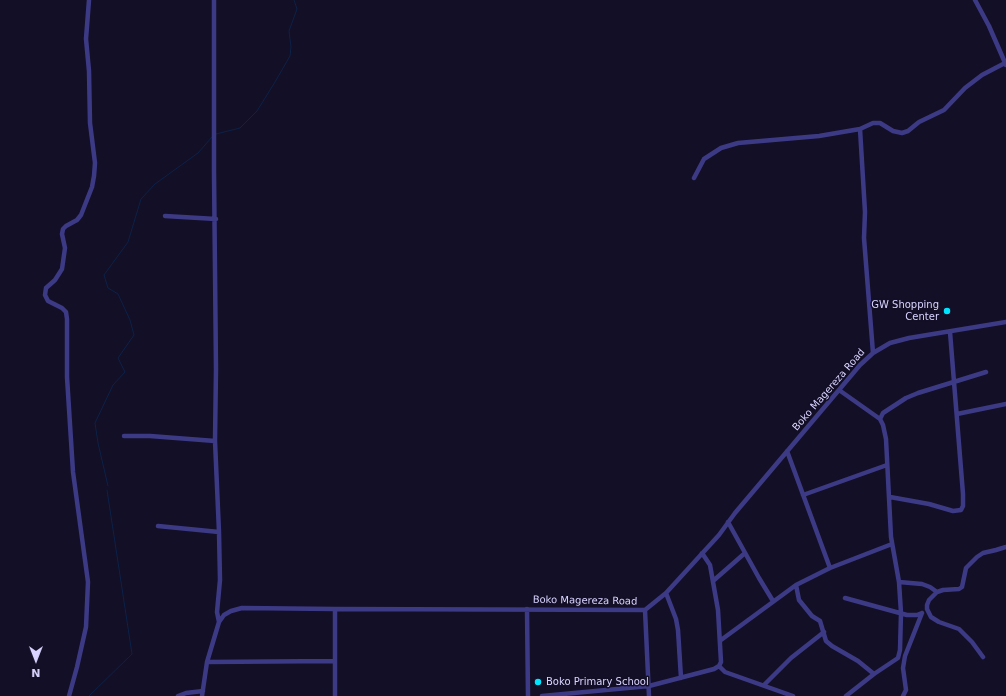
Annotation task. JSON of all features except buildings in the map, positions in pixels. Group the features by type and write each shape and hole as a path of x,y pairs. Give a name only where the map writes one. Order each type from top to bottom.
{"street":[{"path":"69,696 86,627 88,582 73,472 67,377 68,319 66,312 62,308 48,301 45,295 46,288 56,280 62,269 65,248 62,234 64,230 81,215 92,186 94,176 86,39 89,0"},
{"path":"178,696 186,693 203,694 207,662 219,622 217,612 220,580 219,532 215,441 216,219 214,172 214,0"},
{"path":"694,178 704,159 721,148 729,145 819,136 860,129 873,123 880,122 893,131 902,133 908,131 919,122 944,110 965,88 982,75 1006,64 990,26 975,0"},
{"path":"860,129 865,212 864,238 873,352"},
{"path":"165,216 216,219"},
{"name":"Boko Magereza Road","path":"219,622 230,611 242,608 645,610 652,606 666,593 702,553 860,365 873,352 890,343 909,338 1006,322"},
{"path":"890,497 929,504 953,511 961,510 963,506 950,332"},
{"path":"875,416 883,413 906,398 918,393 986,372"},
{"path":"839,390 880,419 883,425 886,439 888,465 892,544 899,582 901,613 900,650 898,658 874,674 846,696"},
{"path":"957,414 1006,404"},
{"path":"880,419 883,413"},
{"path":"124,436 150,436 215,441"},
{"path":"787,451 830,568"},
{"path":"803,495 888,465"},
{"path":"728,522 773,601"},
{"path":"158,526 219,532"},
{"path":"721,640 796,585 830,568 892,544"},
{"path":"983,657 972,642 959,629 930,617 927,609 929,600 937,592 959,589 962,587 966,568 970,562 983,553 1006,547"},
{"path":"542,696 583,694 649,686 714,669 719,666 722,662 718,610 710,565 702,553"},
{"path":"713,581 745,553"},
{"path":"899,582 922,584 937,592"},
{"path":"796,585 799,600 812,616 820,621 826,641 858,661 874,674"},
{"path":"666,593 672,607 678,630 681,678"},
{"path":"844,598 913,616 922,613 927,609"},
{"path":"335,609 335,696"},
{"path":"528,609 528,696"},
{"path":"645,610 649,696"},
{"path":"903,696 906,690 903,668 905,656 922,613"},
{"path":"919,622 930,617"},
{"path":"764,686 791,658 824,632"},
{"path":"207,662 335,661"},
{"path":"719,666 725,672 793,696"}],"waterway":[{"path":"216,134 240,128 257,111 275,82 290,56 291,47 289,31 297,9 294,0"},
{"path":"108,486 95,423 113,385 125,372 118,358 134,335 130,320 118,294 108,288 104,275 128,242 141,199 155,184 198,153 212,137"},
{"path":"89,696 132,654 107,490"}],"place":[{"name":"GW Shopping Center","path":"947,311"},
{"name":"Boko Primary School","path":"538,682"}]}
